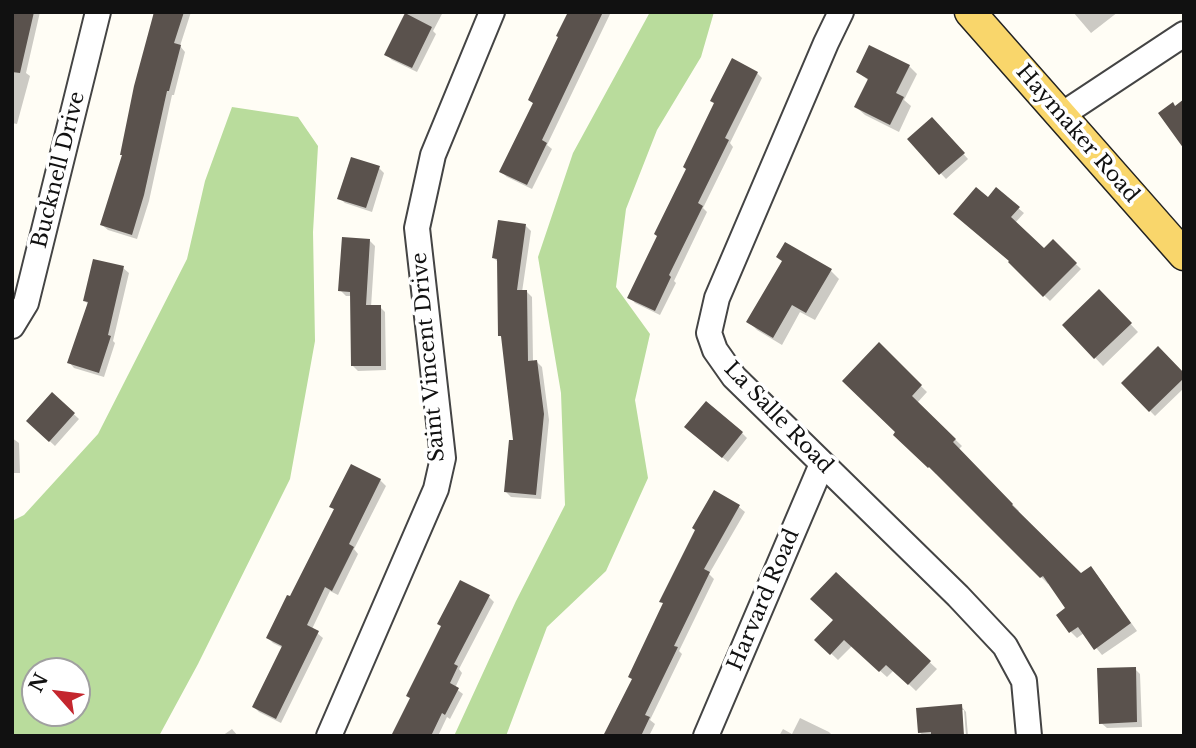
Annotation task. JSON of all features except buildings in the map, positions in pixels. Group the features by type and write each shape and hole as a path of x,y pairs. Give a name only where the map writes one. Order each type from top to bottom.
{"main road":[{"name":"Haymaker Road","path":"970,12 1184,256"}],"street":[{"name":"Bucknell Drive","path":"12,326 26,303 98,12"},
{"name":"Saint Vincent Drive","path":"329,736 436,489 443,458 417,228 433,155 492,12"},
{"name":"La Salle Road","path":"841,12 717,298 709,333 715,351 734,377 958,596 1005,646 1024,681 1029,736"},
{"path":"1060,116 1184,34"},
{"name":"Harvard Road","path":"706,736 822,464"}],"green space":[{"path":"650,12 714,12 701,57 657,130 626,209 616,287 650,334 635,400 648,478 606,571 547,627 506,736 454,736 516,601 565,505 561,393 538,257 573,153"},
{"path":"232,107 298,117 318,146 313,232 315,341 290,479 159,736 12,736 12,521 24,515 98,434 187,259 205,181"}]}
